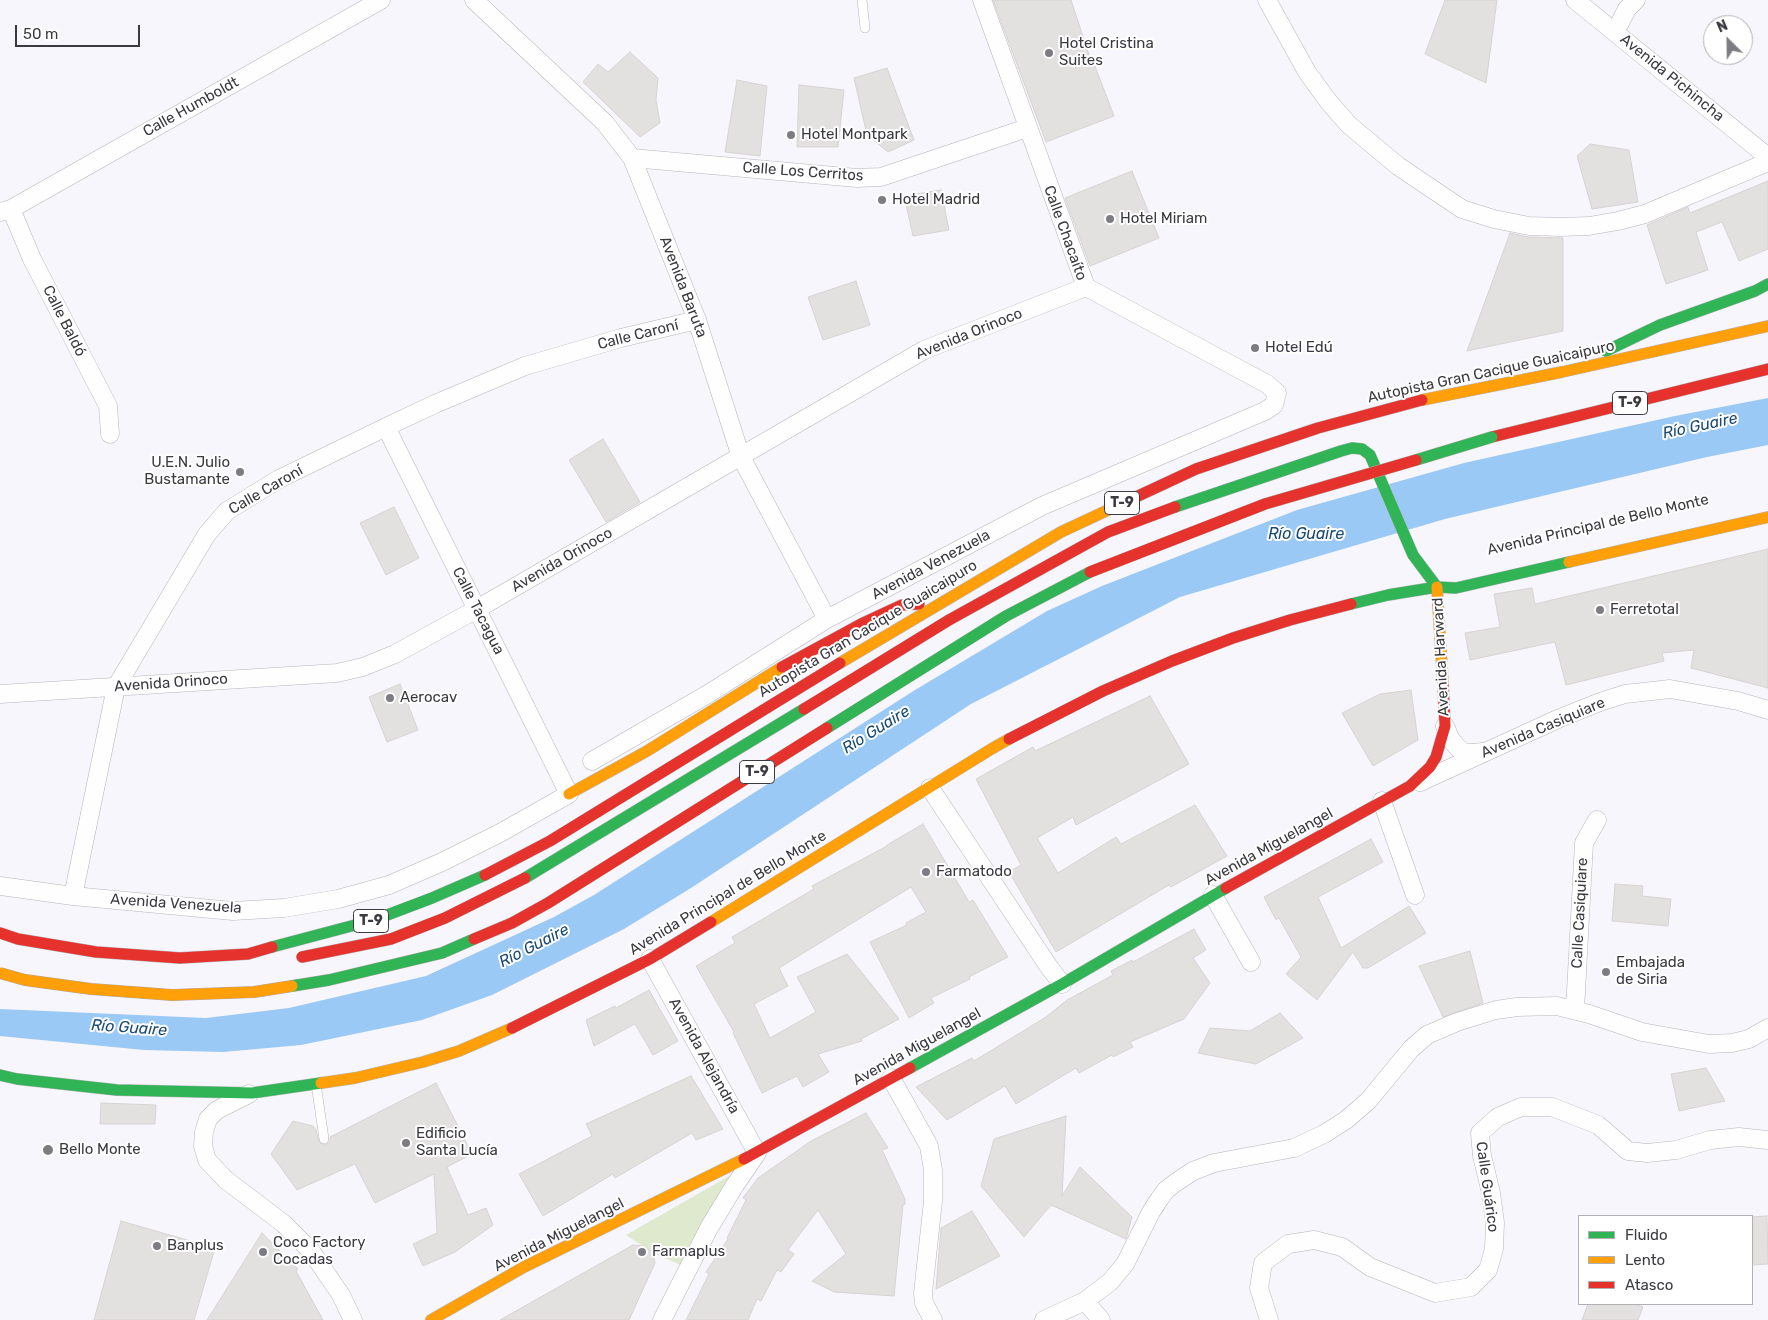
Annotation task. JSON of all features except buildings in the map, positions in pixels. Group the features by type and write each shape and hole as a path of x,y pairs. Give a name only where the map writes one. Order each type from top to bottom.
{"main road":[{"path":"1562,372 1660,325 1768,284"},
{"name":"Autopista Gran Cacique Guaicaipuro","path":"0,934 96,952 180,958 248,954 374,920 432,898 489,873 550,841 938,604 1061,532 1196,469 1318,428 1392,407 1442,395 1562,372 1768,326"},
{"name":"T-9","path":"0,973 25,980 91,989 172,994 254,992 329,980 442,953 512,923 548,904 1006,616 1091,572 1178,537 1274,502 1492,437 1768,369"},
{"path":"292,959 391,939 445,918 533,874 949,620 1108,532 1206,496 1341,451 1352,448 1362,449 1370,455 1413,554 1437,587"},
{"name":"Avenida Principal de Bello Monte","path":"0,1075 17,1079 117,1090 252,1093 388,1072 459,1051 555,1008 650,959 993,748 1103,691 1172,661 1290,620 1388,595 1437,587 1456,588 1476,584 1768,517"},
{"name":"Avenida Principal de Bello Monte","path":"1437,587 1454,577"},
{"name":"Avenida Harward","path":"1410,786 1430,767 1436,757 1445,726 1437,587"},
{"path":"569,794 648,751 764,677 862,624 902,605 938,604"},
{"name":"Avenida Miguelangel","path":"431,1320 524,1268 758,1153 1062,984 1213,895 1410,786"},
{"path":"180,958 227,968"}],"street":[{"name":"Calle Humboldt","path":"5,211 381,0"},
{"name":"Avenida Baruta","path":"474,0 605,122 632,158 697,320 741,457 827,619"},
{"name":"Calle Chacaíto","path":"982,0 1086,288 1267,384 1276,393"},
{"path":"1267,0 1307,72 1328,101 1349,125 1398,166 1462,209 1494,219 1529,226 1589,226 1645,214 1768,162"},
{"name":"Avenida Pichincha","path":"1575,0 1768,157"},
{"path":"1615,32 1627,9 1636,0"},
{"name":"Calle Los Cerritos","path":"632,158 856,178 881,176 1027,128"},
{"name":"Calle Baldó","path":"5,211 108,406 110,434"},
{"name":"Avenida Orinoco","path":"0,694 338,673 363,667 395,654 477,609 924,350 1086,288"},
{"name":"Calle Caroní","path":"73,896 116,687 207,534 227,511 279,479 435,404 525,366 621,338 697,320"},
{"name":"Avenida Venezuela","path":"592,761 708,694 827,619 1042,506 1265,411 1274,405 1276,393"},
{"name":"Calle Tacagua","path":"386,427 569,794"},
{"name":"Avenida Casiquiare","path":"1410,786 1560,718 1625,694 1670,689 1738,701 1768,710"},
{"name":"Avenida Harward","path":"1445,726 1450,738 1463,752 1489,751"},
{"path":"930,788 1062,984"},
{"name":"Avenida Venezuela","path":"0,886 73,896 233,911 284,908 338,899 389,885 442,862 500,833 569,794"},
{"path":"1382,801 1415,895"},
{"name":"Calle Casiquiare","path":"1575,1010 1584,843 1597,820"},
{"path":"1213,895 1251,962"},
{"name":"Avenida Alejandría","path":"650,959 758,1153"},
{"path":"1044,1320 1085,1301 1110,1282 1125,1264 1151,1212 1166,1190 1193,1170 1222,1161 1294,1148 1324,1134 1346,1120 1368,1101 1411,1049 1427,1035 1450,1025 1496,1010 1517,1007 1557,1006 1642,1032 1710,1044 1732,1043 1750,1039 1768,1028"},
{"path":"891,1078 928,1146 933,1170 933,1201 923,1293 924,1303 933,1320"},
{"path":"252,1093 217,1110 208,1119 204,1132 203,1146 207,1160 226,1180 284,1224 311,1251 341,1295 353,1320"},
{"name":"Calle Guárico","path":"1269,1320 1259,1288 1263,1263 1288,1244 1314,1240 1342,1247 1370,1267 1435,1293 1471,1287 1488,1270 1494,1249 1496,1223 1482,1156 1480,1133 1498,1117 1521,1106 1552,1107 1598,1125 1628,1151 1647,1153 1676,1150 1710,1140 1739,1137 1768,1140"},
{"path":"662,1320 710,1228 735,1185 758,1153"},
{"path":"1085,1301 1101,1320"}],"lane":[{"path":"862,0 864,28"},
{"path":"316,1083 324,1139"}],"green space":[{"path":"731,1175 683,1266 653,1253 626,1235"}],"water":[{"name":"Río Guaire","path":"1768,398 1768,445 1707,457 1445,519 1180,597 971,704 691,888 624,929 492,995 422,1020 301,1045 223,1052 144,1050 0,1036 0,1009 206,1018 289,1008 426,976 554,917 594,895 915,690 1047,611 1102,586 1297,510 1464,463 1675,416"}],"traffic: fast":[{"path":"1606,351 1660,325 1755,291 1768,284"},
{"path":"1416,460 1492,437"},
{"path":"1175,507 1341,451 1352,448 1362,449 1370,455 1413,555 1437,587"},
{"path":"1351,604 1388,595 1437,587 1456,588 1569,562"},
{"path":"827,728 1006,616 1090,572"},
{"path":"525,878 804,709"},
{"path":"272,947 374,920 485,875"},
{"path":"910,1068 1062,984 1226,888"},
{"path":"292,986 329,980 442,953 474,939"},
{"path":"0,1075 17,1079 117,1090 252,1093 321,1083"}],"traffic: slow":[{"path":"1422,400 1562,372 1768,326"},
{"path":"840,663 1061,532 1123,503"},
{"path":"1569,562 1768,517"},
{"path":"1437,587 1443,684"},
{"path":"569,794 647,751 782,667"},
{"path":"711,922 1009,739"},
{"path":"0,973 25,980 91,989 172,995 254,992 292,986"},
{"path":"321,1083 355,1078 423,1062 459,1051 512,1028"},
{"path":"431,1320 524,1267 744,1159"}],"traffic: jam":[{"path":"1492,437 1768,369"},
{"path":"1123,503 1196,469 1318,428 1422,400"},
{"path":"1090,572 1265,504 1416,460"},
{"path":"804,709 949,620 1108,532 1175,507"},
{"path":"782,667 861,624 902,605 919,604"},
{"path":"1009,739 1103,691 1172,661 1233,638 1290,620 1351,604"},
{"path":"485,875 550,841 840,663"},
{"path":"1226,888 1410,786 1430,767 1436,757 1445,726 1443,684"},
{"path":"474,939 512,923 548,903 827,728"},
{"path":"302,957 391,939 445,918 525,878"},
{"path":"512,1028 650,959 711,922"},
{"path":"0,933 18,939 96,952 180,958 248,954 272,947"},
{"path":"744,1159 910,1068"}],"place":[{"name":"Hotel Cristina Suites","path":"1049,53"},
{"name":"Hotel Montpark","path":"791,135"},
{"name":"Hotel Madrid","path":"882,200"},
{"name":"Hotel Miriam","path":"1110,219"},
{"name":"Hotel Edú","path":"1255,348"},
{"name":"U.E.N. Julio Bustamante","path":"240,472"},
{"name":"Ferretotal","path":"1600,610"},
{"name":"Aerocav","path":"390,698"},
{"name":"Farmatodo","path":"926,872"},
{"name":"Embajada de Siria","path":"1606,972"},
{"name":"Edificio Santa Lucía","path":"406,1143"},
{"name":"Bello Monte","path":"48,1150"},
{"name":"Banplus","path":"157,1246"},
{"name":"Coco Factory Cocadas","path":"263,1252"},
{"name":"Farmaplus","path":"642,1252"}]}
